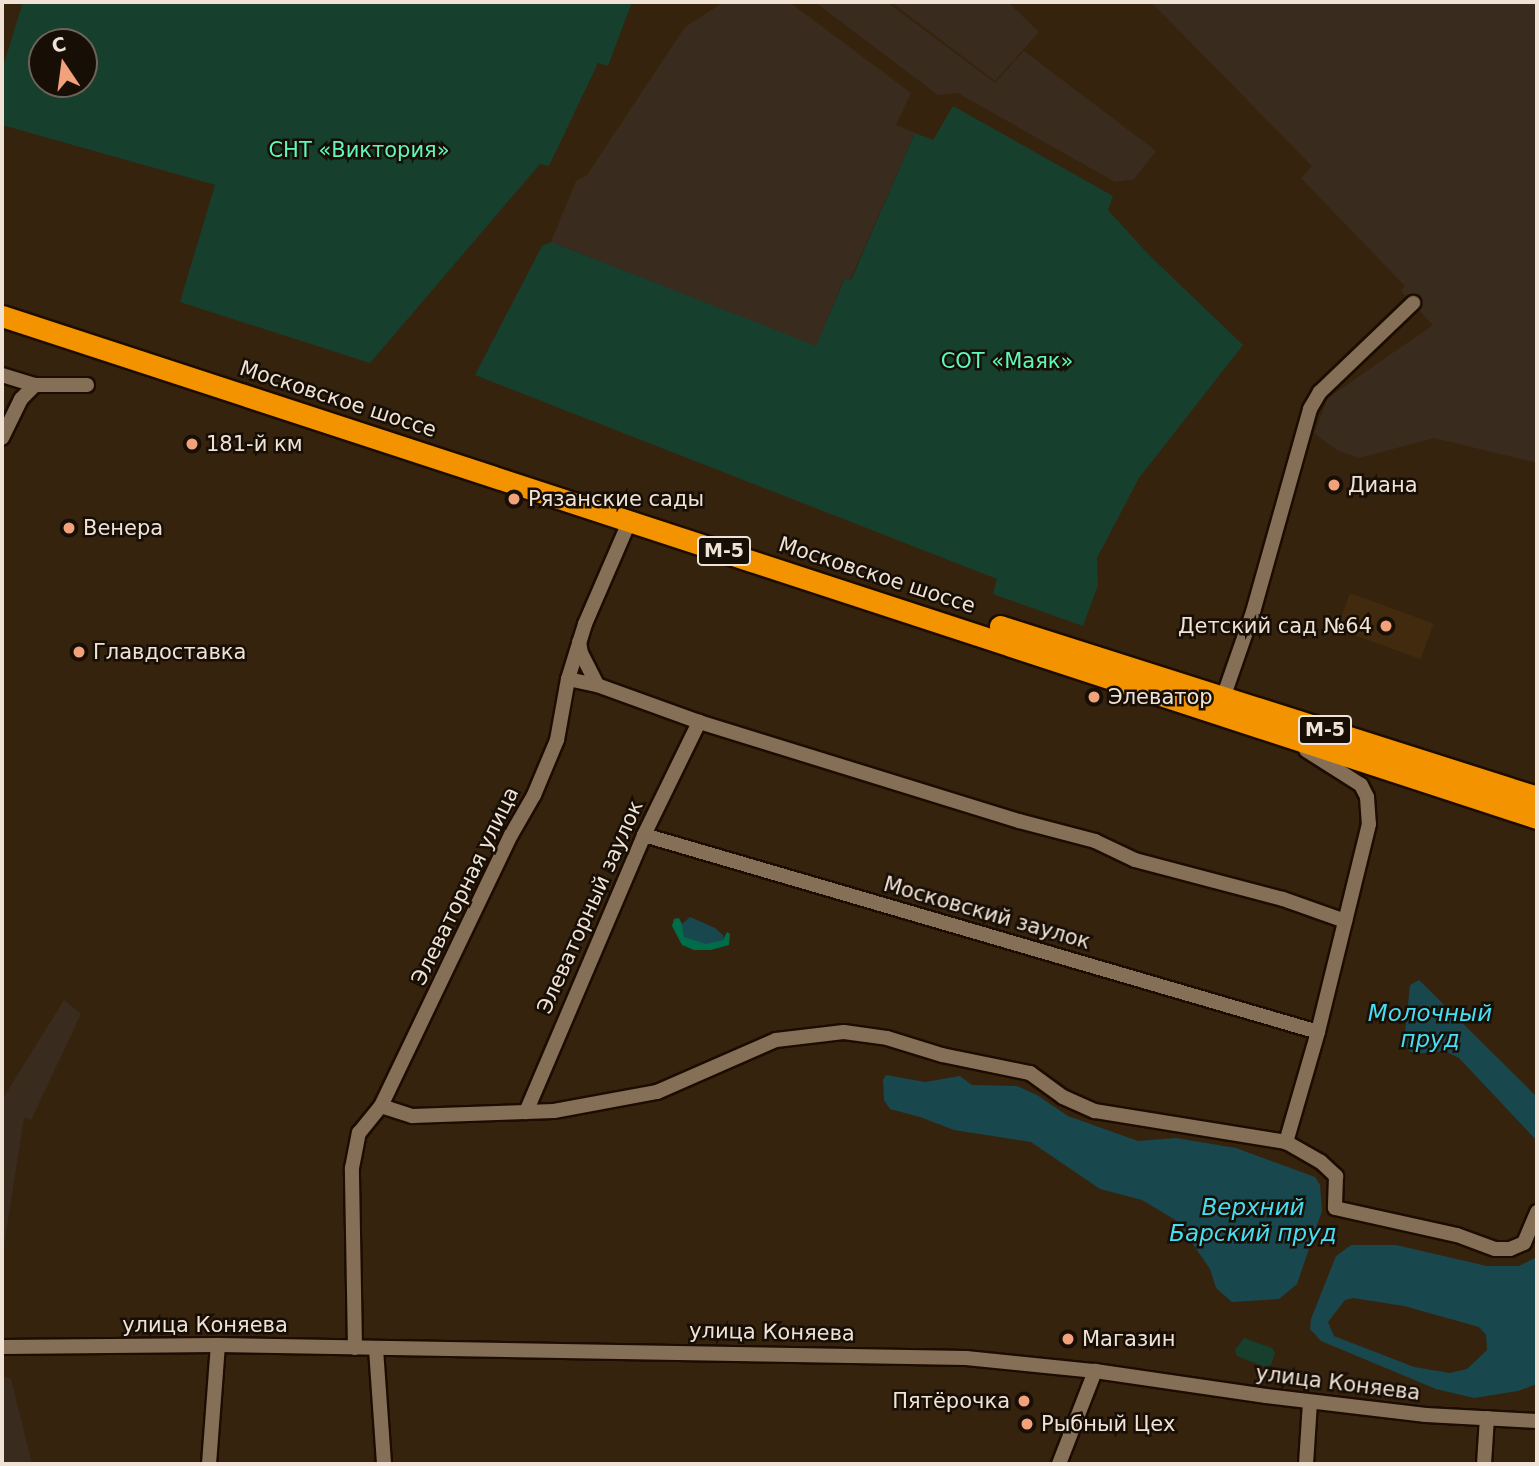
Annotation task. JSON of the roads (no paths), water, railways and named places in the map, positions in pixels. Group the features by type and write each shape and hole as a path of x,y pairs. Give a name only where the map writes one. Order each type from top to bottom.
{"highway":[{"name":"Московское шоссе","path":"2,306 635,512 1537,797"},
{"name":"Московское шоссе","path":"2,316 1537,818"}],"street":[{"path":"1223,698 1253,612 1310,409 1320,392 1413,303"},
{"path":"2,374 35,384 87,385"},
{"path":"2,438 20,398 35,384"},
{"name":"Элеваторная улица","path":"355,1348 352,1168 359,1133 381,1106 511,835 534,795 557,740 568,679 579,642 630,520"},
{"path":"579,642 581,653 597,685"},
{"path":"568,679 597,685 699,722 1019,821 1095,841 1135,860 1283,899 1345,921"},
{"name":"Элеваторный заулок","path":"526,1112 644,835 699,722"},
{"path":"1268,728 1336,767 1361,785 1367,797 1369,824 1318,1032 1286,1142"},
{"name":"Московский заулок","path":"644,835 1318,1032"},
{"path":"381,1106 412,1116 554,1111 657,1092 776,1040 844,1032 887,1038 942,1055 1030,1073 1063,1097 1095,1111 1286,1142 1321,1162 1336,1176 1335,1208 1457,1236 1495,1249 1510,1249 1524,1243 1537,1212"},
{"path":"209,1464 218,1345"},
{"name":"улица Коняева","path":"2,1347 218,1345 808,1353 966,1358 1096,1370 1310,1402 1426,1415 1537,1421"},
{"path":"376,1349 384,1464"},
{"path":"1059,1464 1096,1370"},
{"path":"1306,1464 1310,1402"},
{"path":"1484,1464 1487,1418"}],"water":[{"path":"690,917 715,928 723,935 724,940 706,944 684,937 682,924"},
{"name":"Молочный пруд","path":"1419,980 1537,1097 1537,1141 1459,1058 1445,1051 1415,1054 1408,1050 1404,1043 1410,985"},
{"name":"Верхний Барский пруд","path":"886,1075 925,1082 960,1076 972,1085 1017,1086 1037,1095 1068,1116 1138,1141 1176,1138 1236,1148 1315,1177 1320,1185 1322,1211 1297,1284 1279,1299 1232,1302 1216,1288 1210,1269 1177,1221 1142,1200 1100,1189 1031,1142 954,1130 890,1109 884,1100 883,1080"},
{"path":"1351,1245 1396,1245 1487,1266 1519,1266 1537,1257 1537,1384 1518,1391 1474,1398 1436,1389 1321,1341 1310,1329 1311,1319 1336,1256","holes":["1353,1298 1404,1306 1479,1327 1486,1335 1487,1350 1467,1369 1450,1373 1414,1367 1334,1336 1328,1322 1345,1300"]}],"place":[{"name":"181-й км","path":"192,444"},
{"name":"Диана","path":"1334,485"},
{"name":"Рязанские сады","path":"514,499"},
{"name":"Венера","path":"69,528"},
{"name":"Детский сад №64","path":"1386,626"},
{"name":"Главдоставка","path":"79,652"},
{"name":"Элеватор","path":"1094,697"},
{"name":"Магазин","path":"1068,1339"},
{"name":"Пятёрочка","path":"1024,1401"},
{"name":"Рыбный Цех","path":"1027,1424"}],"park label":[{"name":"СНТ «Виктория»","path":"359,150"},
{"name":"СОТ «Маяк»","path":"1007,361"}]}
